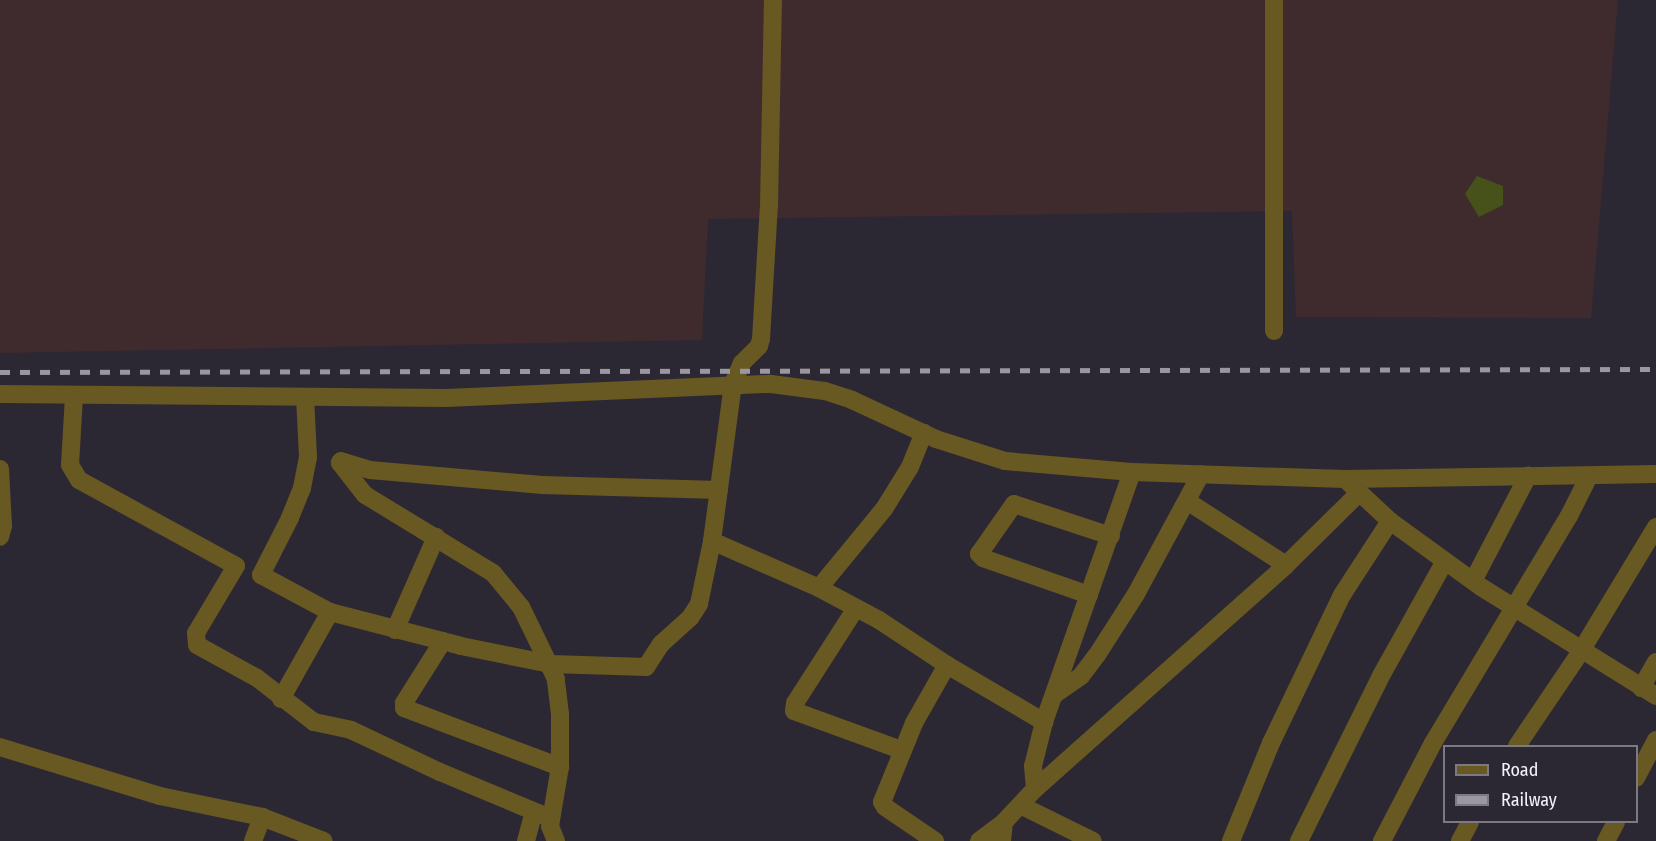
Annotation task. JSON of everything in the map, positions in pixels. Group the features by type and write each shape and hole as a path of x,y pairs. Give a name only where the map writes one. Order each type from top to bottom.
{"street":[{"path":"74,396 70,465 79,480 236,566 261,575 330,612 395,630 550,664 646,667 661,644 696,612 712,541 733,384 742,363 759,346 761,339 769,206 773,0"},
{"path":"1274,0 1274,331"},
{"path":"0,394 446,398 771,384 825,391 852,400 924,433 1005,461 1132,472 1345,479 1656,474"},
{"path":"261,575 290,518 302,488 308,457 305,397"},
{"path":"819,588 884,509 910,467 924,433"},
{"path":"526,841 542,815 560,767 560,714 556,679 550,664 521,607 493,573 365,495 346,474 341,461 370,470 542,485 719,490"},
{"path":"0,469 3,526 0,537"},
{"path":"1035,789 1033,766 1044,722 1132,472"},
{"path":"1054,695 1081,676 1097,655 1136,594 1202,474"},
{"path":"1473,581 1528,476"},
{"path":"1382,841 1433,743 1569,516 1589,476"},
{"path":"1345,479 1390,521 1473,581 1648,692 1656,662"},
{"path":"979,841 1004,822 1035,789 1286,565 1359,494"},
{"path":"1186,501 1286,565"},
{"path":"1089,595 983,558 979,554 1014,504 1111,536"},
{"path":"1231,841 1271,743 1342,595 1390,521"},
{"path":"1518,745 1581,651 1656,527"},
{"path":"395,630 436,537"},
{"path":"712,541 819,588 856,608 1044,722"},
{"path":"1299,841 1382,674 1445,561"},
{"path":"236,566 196,633 197,645 257,678 281,699 314,722 351,730 542,815 556,841"},
{"path":"856,608 795,702 794,711 902,750"},
{"path":"281,699 330,612"},
{"path":"444,641 404,703 404,708 560,767"},
{"path":"935,841 882,805 902,750 947,665"},
{"path":"1638,774 1656,740"},
{"path":"0,747 160,796 262,817 324,841"},
{"path":"1020,806 1093,841"},
{"path":"253,841 262,817"},
{"path":"1002,841 1004,822"},
{"path":"1460,841 1469,823"},
{"path":"1606,841 1615,823"}],"shaded area":[{"path":"0,0 1618,0 1591,318 1296,317 1292,211 708,219 702,340 0,353"}],"green space":[{"path":"1477,176 1503,186 1503,205 1479,217 1465,194"}],"railway":[{"path":"0,372 1656,369"}]}
